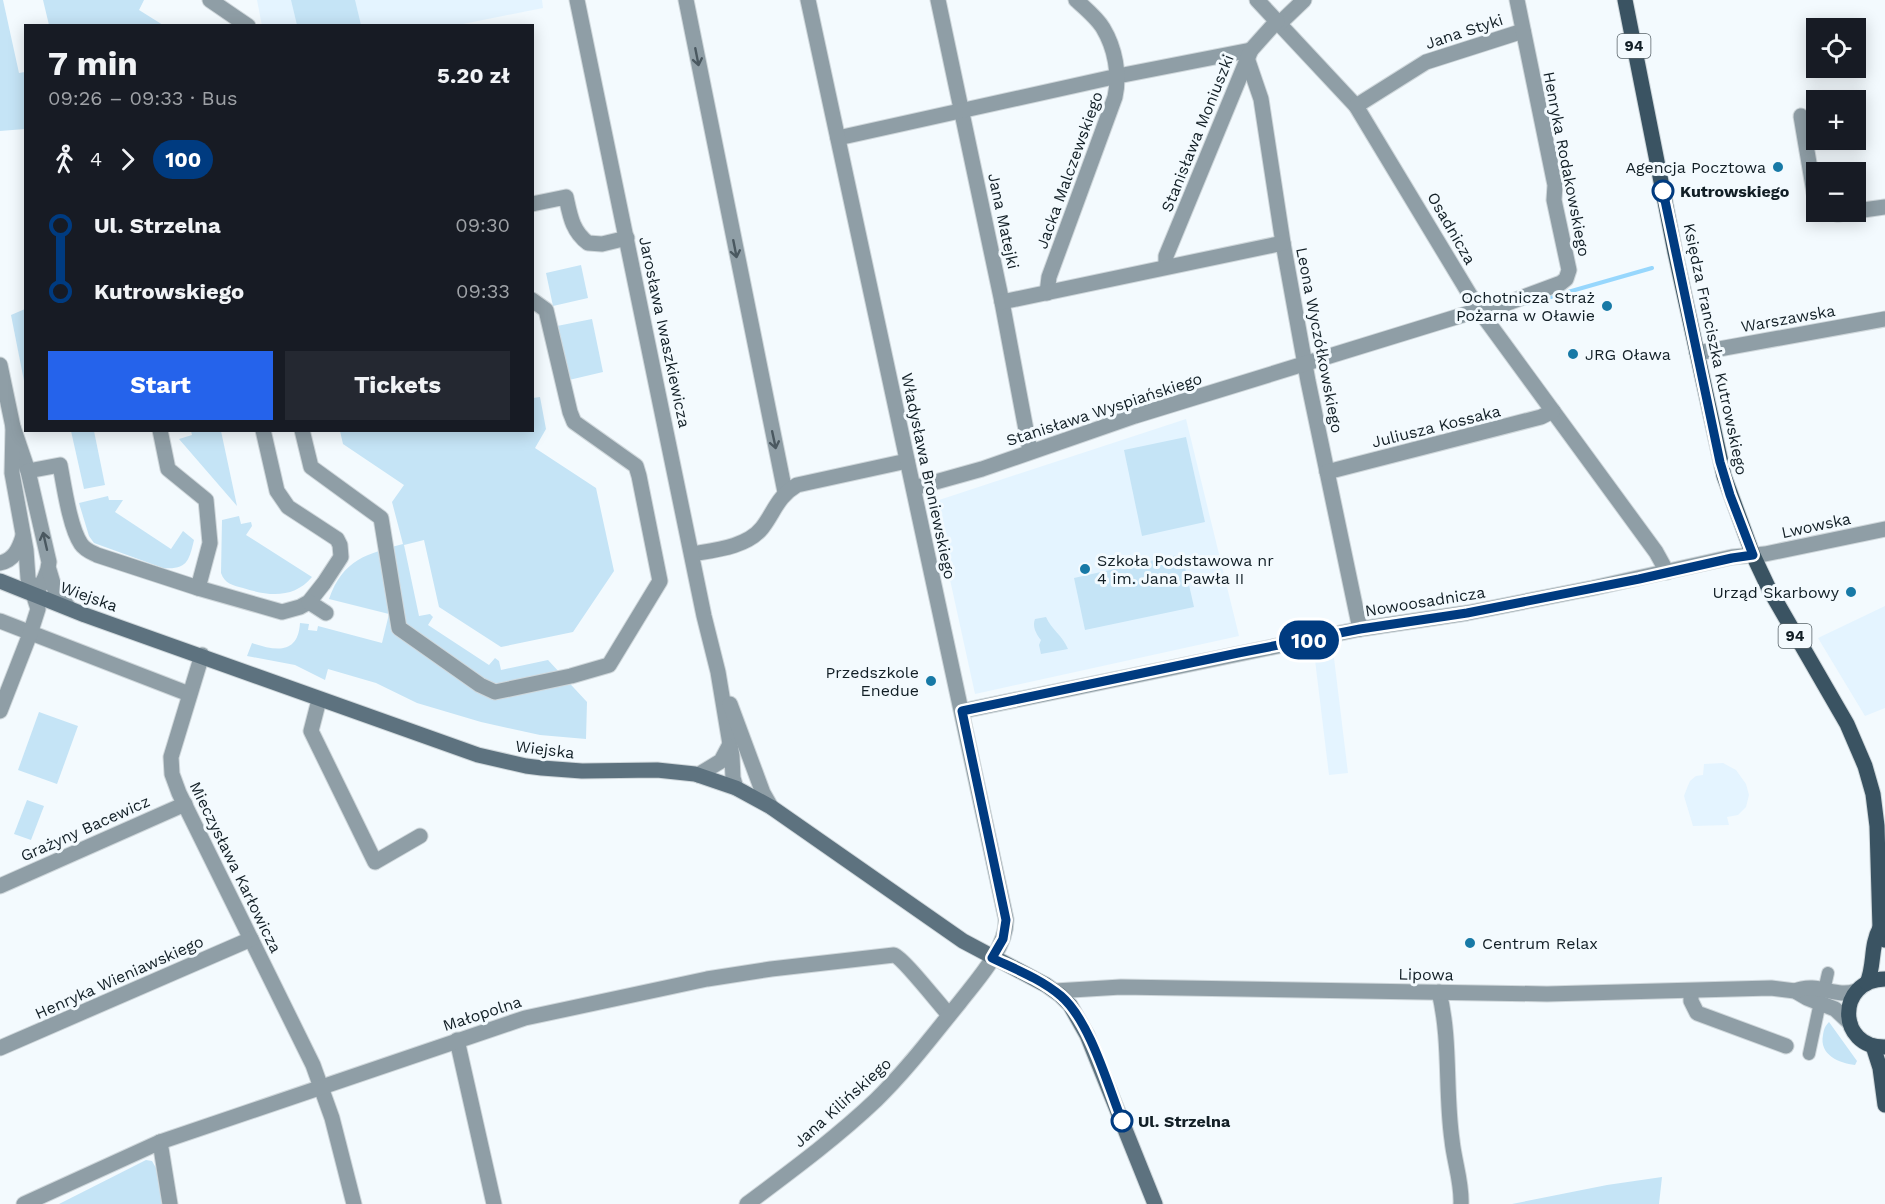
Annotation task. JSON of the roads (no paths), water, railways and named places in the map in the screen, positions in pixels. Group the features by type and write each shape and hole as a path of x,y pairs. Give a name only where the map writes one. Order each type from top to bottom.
{"main road":[{"name":"Księdza Franciszka Kutrowskiego","path":"1624,0 1724,476 1753,555 1790,629 1847,724 1865,766 1873,794 1877,826 1882,934 1874,940 1872,968 1862,987"},
{"name":"Wiejska","path":"0,581 456,748 526,766 582,771 657,770 698,775 737,789 771,807 963,941 1036,980 1070,1005 1096,1054 1155,1204"},
{"path":"1862,987 1877,979 1885,979"},
{"name":"94","path":"1850,1023 1849,1006 1862,987"},
{"path":"1850,1023 1858,1037 1879,1047 1885,1105"}],"street":[{"path":"210,0 245,24"},
{"name":"Jarosława Iwaszkiewicza","path":"578,0 704,616 718,672 737,789"},
{"path":"686,0 785,492"},
{"name":"Władysława Broniewskiego","path":"808,0 1006,920 1003,939 992,958"},
{"name":"Jana Matejki","path":"938,0 1002,302 1030,451"},
{"name":"Jacka Malczewskiego","path":"1047,293 1049,278 1115,97 1118,76 1103,27 1076,0"},
{"name":"Osadnicza","path":"1257,0 1356,106 1480,311 1656,552 1667,572"},
{"name":"Stanisława Moniuszki","path":"1166,266 1166,256 1249,54 1278,22 1304,0"},
{"name":"Henryka Rodakowskiego","path":"1305,364 1480,311 1561,283 1566,279 1569,270 1554,200 1555,185 1517,0"},
{"name":"Jana Styki","path":"1356,106 1426,62 1523,31"},
{"path":"838,138 1118,76 1249,54"},
{"name":"Leona Wyczółkowskiego","path":"1249,54 1259,89 1305,364 1360,629"},
{"path":"1234,90 1245,84 1259,89"},
{"path":"1801,116 1809,162"},
{"path":"534,204 566,197 571,223 588,243 602,244 627,238"},
{"path":"1866,210 1885,207"},
{"path":"1002,302 1283,243"},
{"path":"302,432 311,467 381,518 399,628 480,686 495,692 571,676 609,665 660,581 639,476 636,466 574,422 546,309 534,301"},
{"name":"Warszawska","path":"1697,353 1885,319"},
{"name":"Stanisława Wyspiańskiego","path":"914,488 982,469 1030,451 1282,369 1305,364"},
{"path":"0,365 13,427 28,471 48,555 49,570 55,590 69,608"},
{"name":"Juliusza Kossaka","path":"1327,472 1541,417 1553,411"},
{"path":"0,711 37,614 28,578 12,473 13,427"},
{"path":"160,432 168,469 206,500 210,543 198,588"},
{"path":"28,471 60,465 74,530 81,544 96,555 282,612 309,602 341,557 340,545 337,539 288,507 277,491 263,432"},
{"path":"692,554 753,538 762,529 785,492 810,481 907,462"},
{"name":"Lwowska","path":"1753,555 1885,529"},
{"path":"0,563 4,563 15,554 23,536"},
{"name":"Nowoosadnicza","path":"962,711 1360,629 1467,613 1753,555"},
{"path":"34,595 49,570"},
{"path":"309,602 326,613"},
{"path":"0,621 189,694"},
{"name":"Mieczysława Karłowicza","path":"202,655 171,757 172,774 307,1052 332,1118 354,1204"},
{"name":"Jarosława Iwaszkiewicza","path":"718,672 750,761 771,807"},
{"path":"320,700 311,731 375,862 420,837"},
{"path":"698,775 721,761 729,746"},
{"path":"737,789 748,780 750,761"},
{"name":"Grażyny Bacewicz","path":"0,886 185,804"},
{"name":"Henryka Wieniawskiego","path":"0,1048 251,939"},
{"name":"Małopolna","path":"24,1204 160,1142 457,1040 525,1018 707,979 894,955 904,960 931,996 949,1015"},
{"name":"Jana Kilińskiego","path":"747,1204 822,1147 878,1098 906,1068 992,958"},
{"name":"Lipowa","path":"1055,992 1141,987 1547,994 1736,988 1796,991 1814,986 1844,993 1862,987"},
{"path":"1691,991 1691,1001 1697,1012 1786,1046"},
{"name":"Lipowa","path":"1796,991 1835,1009 1850,1023"},
{"path":"1438,992 1443,1021 1452,1140 1461,1190 1461,1204"},
{"path":"1809,1054 1820,1006"},
{"path":"457,1040 494,1204"},
{"path":"160,1142 170,1204"}],"waterway":[{"path":"1526,304 1652,268"}],"place":[{"name":"Agencja Pocztowa","path":"1778,167"},
{"name":"Kutrowskiego","path":"1663,191"},
{"name":"Ochotnicza Straż Pożarna w Oławie","path":"1607,306"},
{"name":"JRG Oława","path":"1573,354"},
{"name":"Szkoła Podstawowa nr 4 im. Jana Pawła II","path":"1085,569"},
{"name":"Urząd Skarbowy","path":"1851,592"},
{"name":"Przedszkole Enedue","path":"931,681"},
{"name":"Centrum Relax","path":"1470,943"},
{"name":"Ul. Strzelna","path":"1122,1121"}]}
